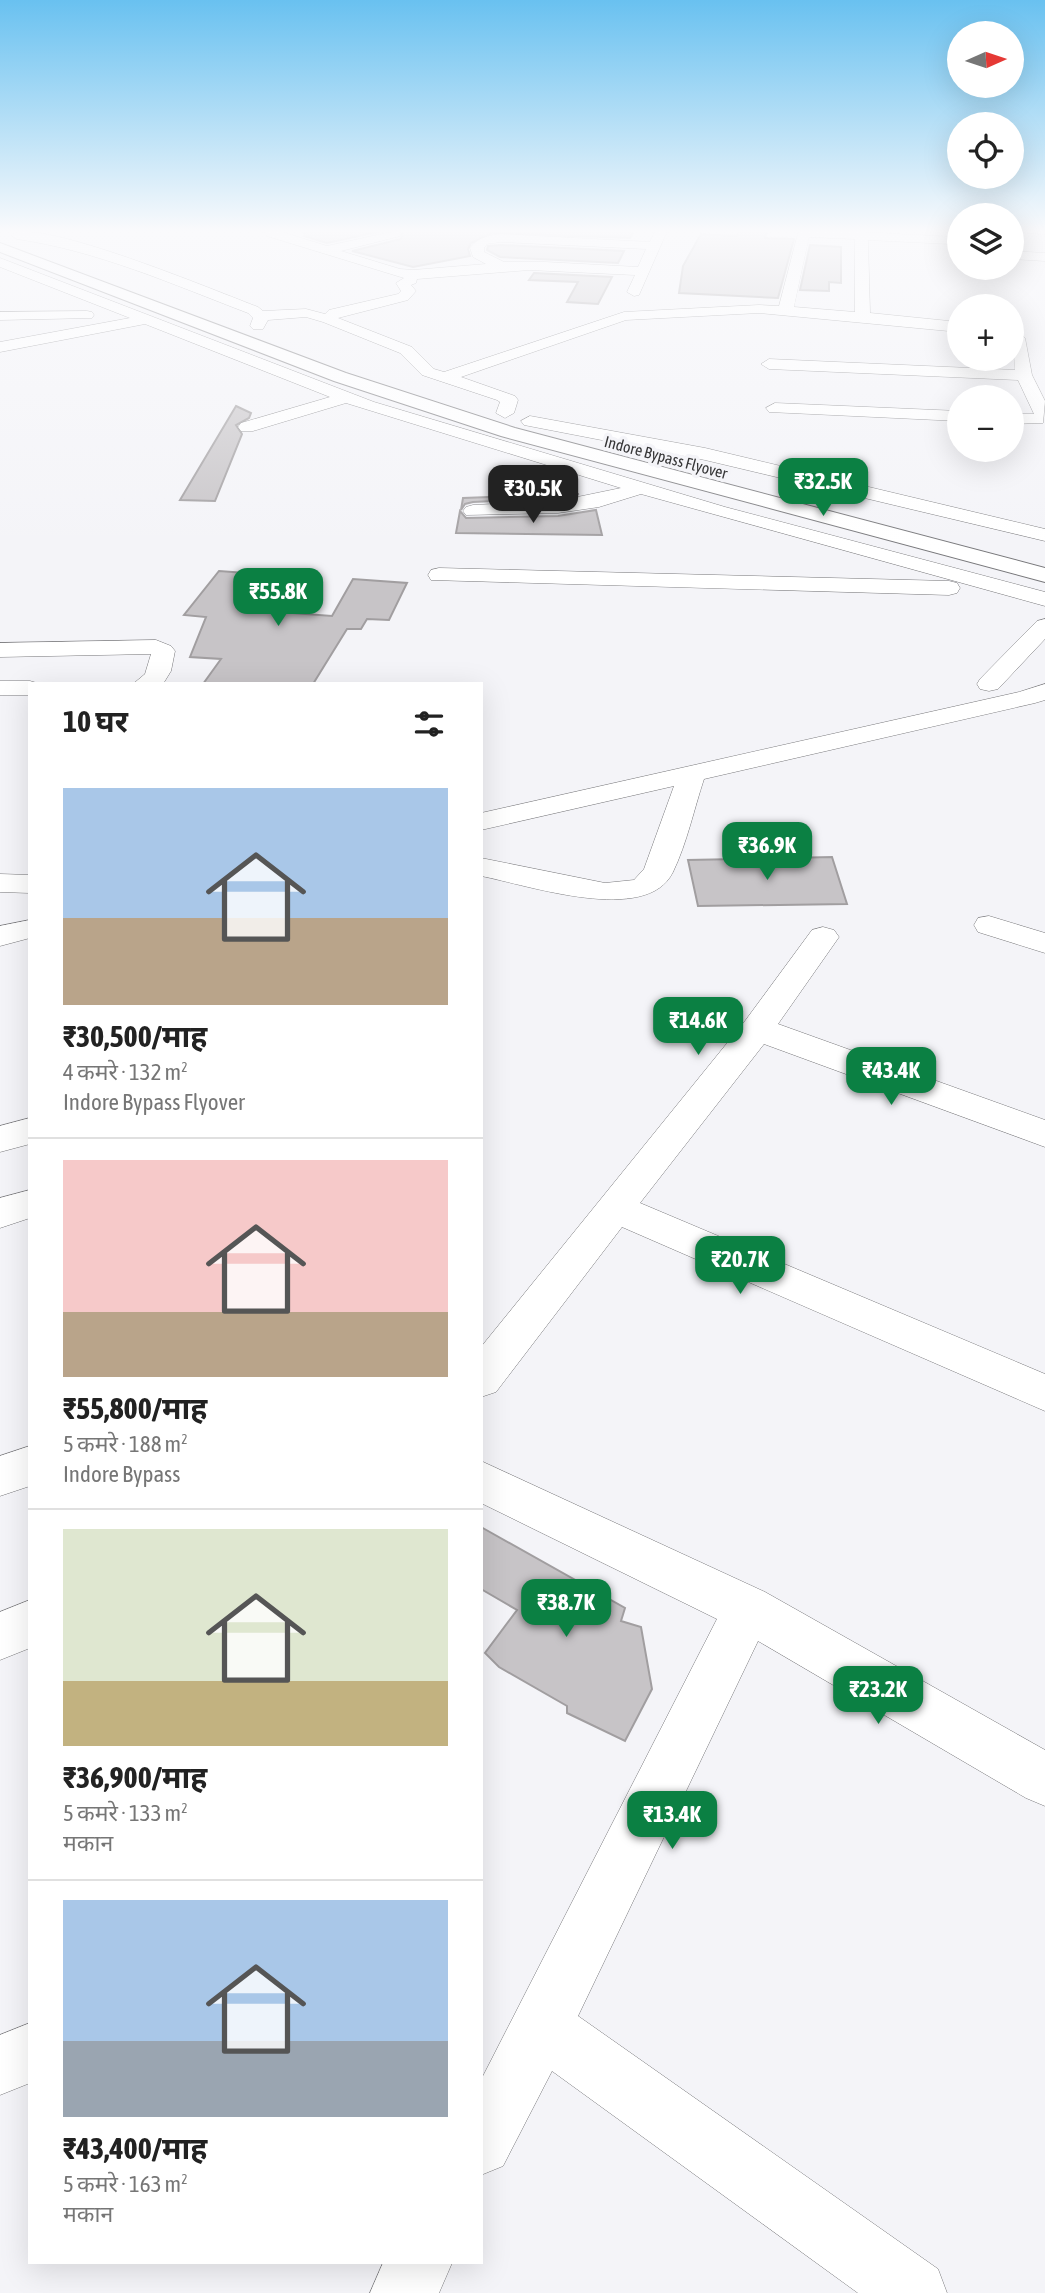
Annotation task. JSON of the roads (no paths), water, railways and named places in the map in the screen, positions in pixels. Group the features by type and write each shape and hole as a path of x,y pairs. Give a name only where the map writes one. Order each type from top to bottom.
{"highway":[{"path":"212,336 250,352 392,395 510,409"},
{"path":"375,370 510,409 590,473"},
{"name":"Indore Bypass Flyover","path":"510,409 530,421 1045,554"},
{"name":"Indore Bypass Flyover","path":"510,409 1045,575"}],"street":[{"path":"0,340 28,336"},
{"path":"0,347 60,336"},
{"path":"201,336 250,352 345,398 446,431 640,488 1045,599"},
{"path":"367,336 407,350 428,372 491,391 510,409"},
{"path":"445,377 565,336"},
{"path":"540,362 558,350 592,336"},
{"path":"769,364 1024,376"},
{"path":"1023,371 1044,416 1024,419"},
{"path":"247,426 345,398"},
{"path":"775,408 947,415"},
{"path":"530,421 625,437 718,457 1045,535"},
{"path":"473,511 520,510 598,502 640,488"},
{"path":"439,575 1010,590"},
{"path":"989,684 1045,626"},
{"path":"0,650 147,646 163,651 158,676 150,682"},
{"path":"483,801 989,684 1036,695"},
{"path":"0,688 28,688"},
{"path":"483,822 1036,695"},
{"path":"483,867 605,891 632,890 645,886 658,872 692,774"},
{"path":"0,883 28,884"},
{"path":"0,910 28,904"},
{"path":"989,925 1045,943"},
{"path":"0,936 28,929"},
{"path":"483,1376 757,1028 823,937"},
{"path":"757,1028 1045,1134"},
{"path":"0,1139 28,1132"},
{"path":"0,1213 28,1205"},
{"path":"615,1208 1045,1394"},
{"path":"0,1476 28,1467"},
{"path":"483,1482 748,1609 1045,1779"},
{"path":"483,2140 542,2027 748,1609"},
{"path":"0,1636 28,1625"},
{"path":"542,2027 914,2293"},
{"path":"0,2065 28,2054"},
{"path":"403,2293 418,2264"}]}
